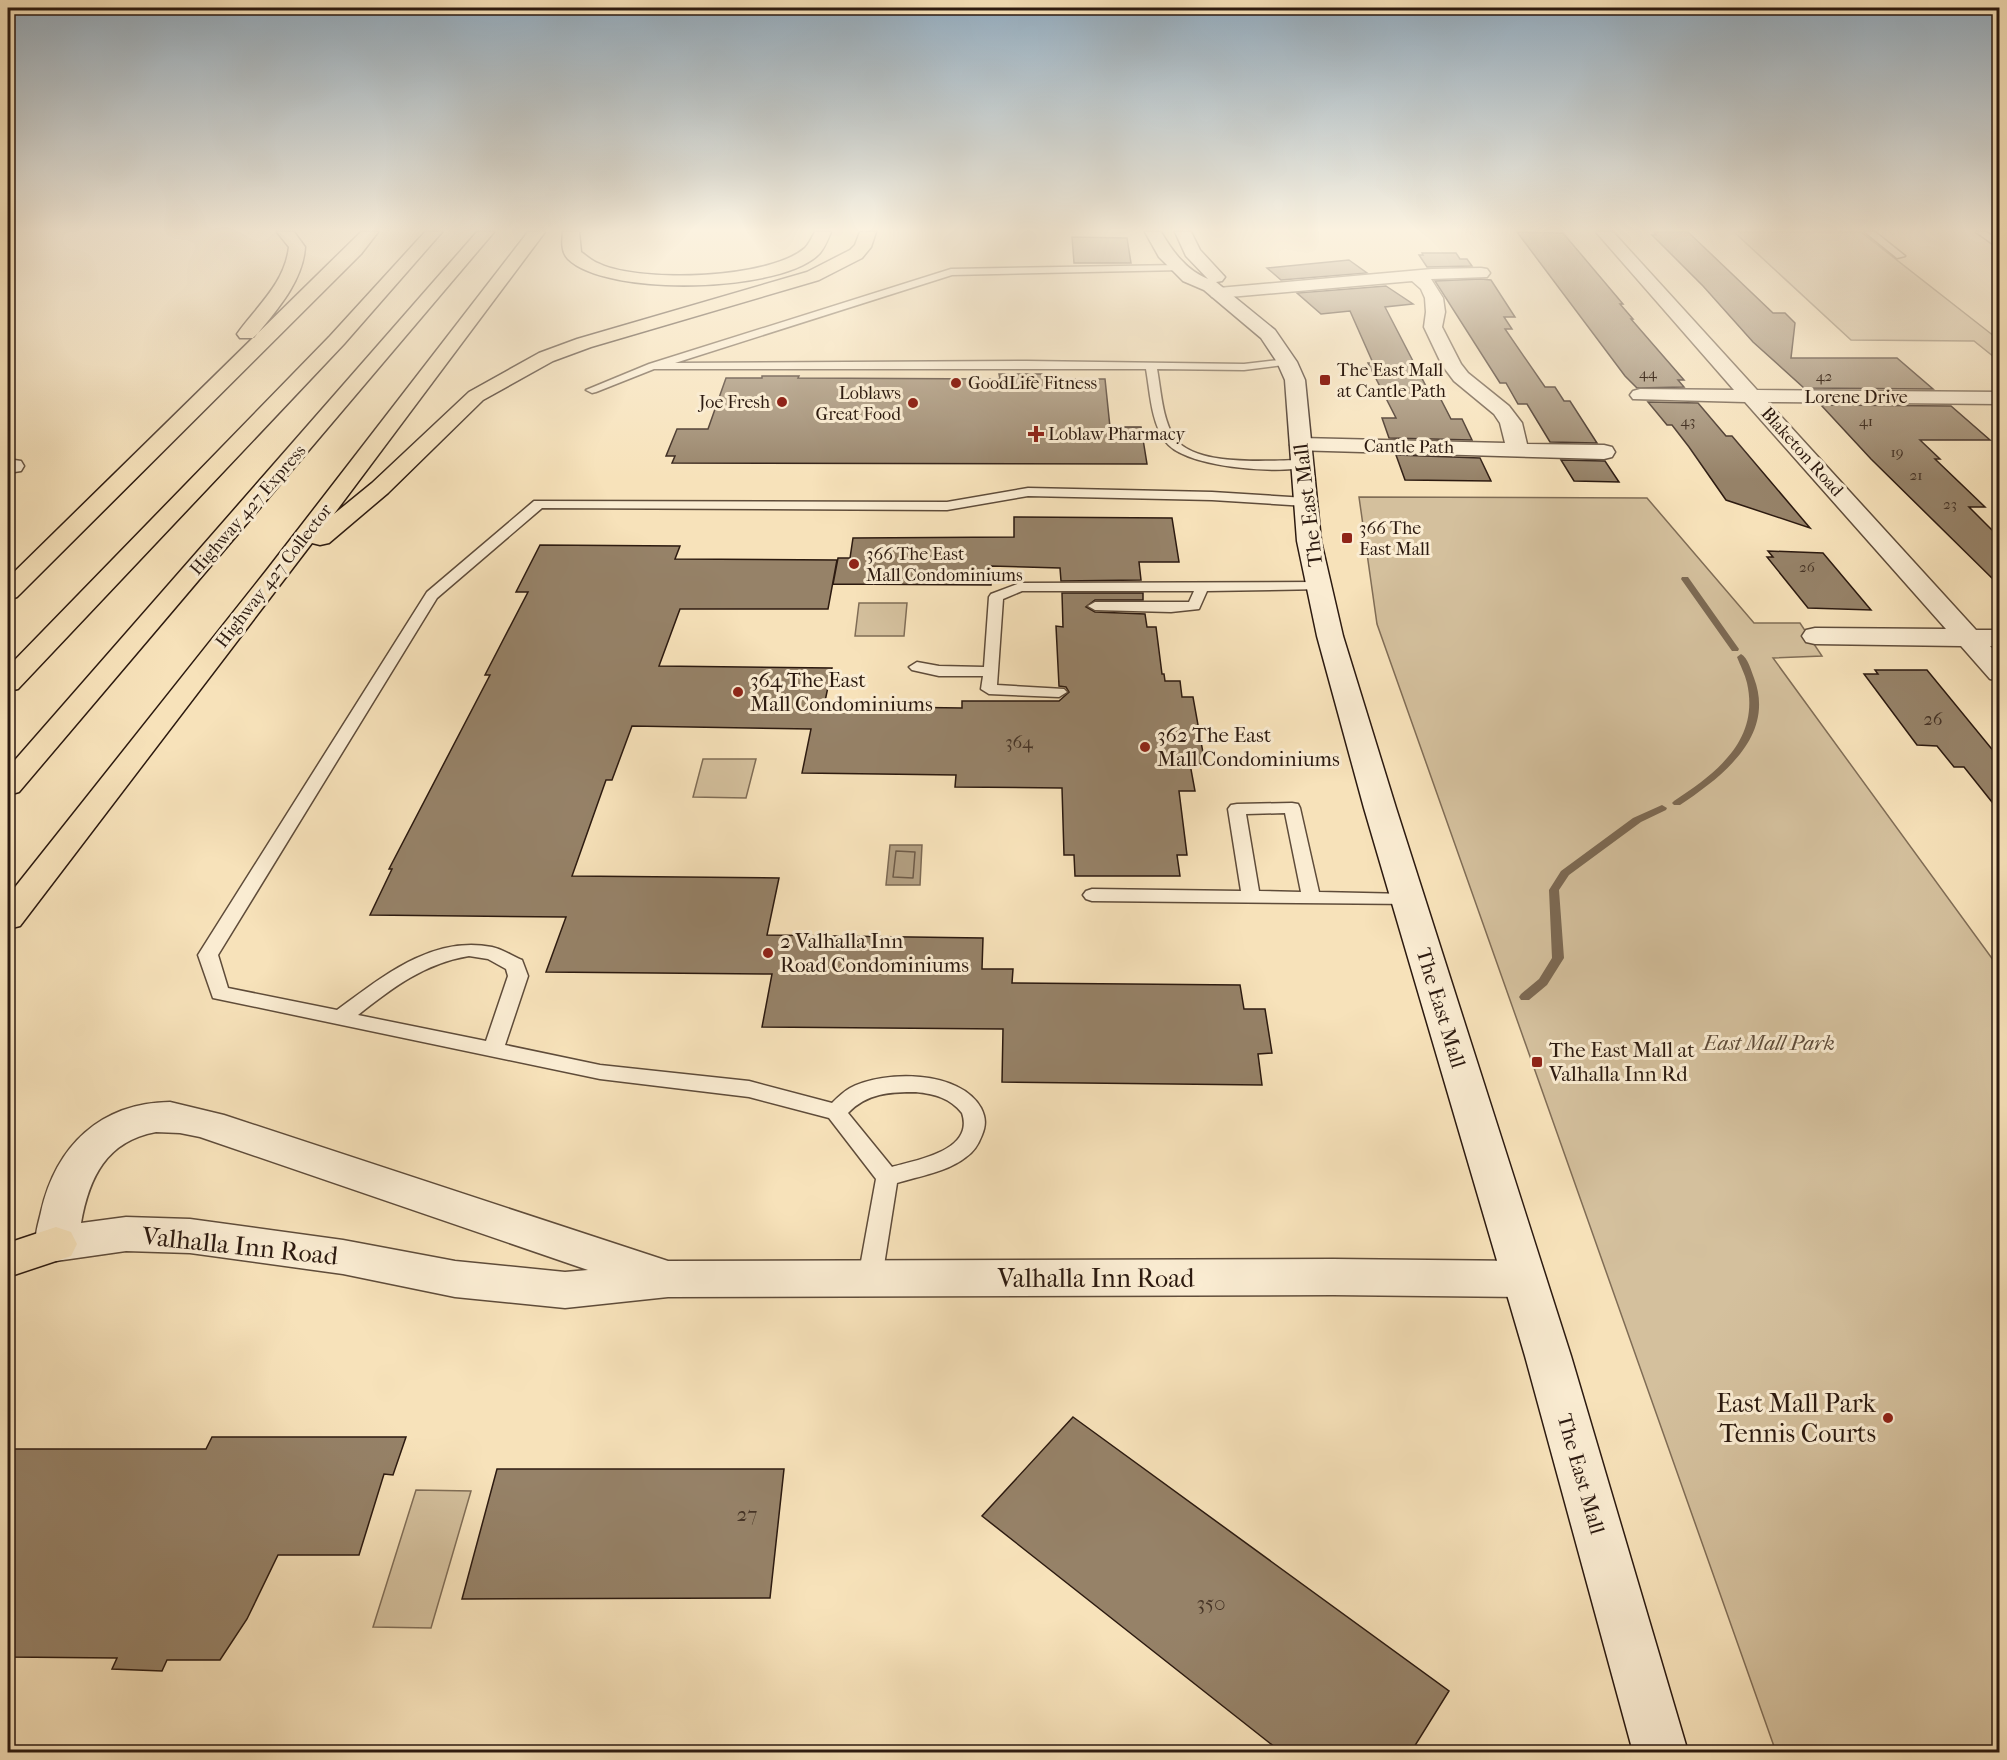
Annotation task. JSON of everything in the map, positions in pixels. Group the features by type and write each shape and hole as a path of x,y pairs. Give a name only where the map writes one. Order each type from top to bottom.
{"highway":[{"path":"173,430 263,314"},
{"path":"8,592 290,314"},
{"path":"8,683 360,314"},
{"name":"Highway 427 Express","path":"8,786 415,314"},
{"name":"Highway 427 Collector","path":"8,918 275,576 474,314"},
{"path":"275,576 380,488 476,396 546,357 584,343 683,314"},
{"path":"8,1260 56,1244"}],"street":[{"name":"The East Mall","path":"1244,314 1268,334 1287,362 1295,380 1309,542 1336,659 1524,1279 1662,1752"},
{"path":"1437,314 1433,327 1452,365 1461,377 1502,410 1511,423 1517,450"},
{"name":"Blaketon Road","path":"1678,314 2000,673"},
{"name":"Lorene Drive","path":"1640,395 2000,398"},
{"name":"Cantle Path","path":"1302,454 1517,450 1604,452"},
{"path":"1815,636 2000,638"},
{"name":"Valhalla Inn Road","path":"668,1278 250,1139 190,1120 169,1117 144,1118 122,1127 89,1151 76,1169 69,1187 63,1205 56,1244 126,1234 190,1236 343,1257 455,1279 565,1290 668,1278 1524,1279"}],"lane":[{"path":"592,390 653,366 817,314"},
{"path":"1123,364 1149,360 1245,359 1287,362"},
{"path":"653,366 1123,364 1151,367 1244,367 1287,362"},
{"path":"1151,367 1167,434 1170,441 1177,447 1194,456 1216,461 1302,454"},
{"path":"870,1278 886,1177 855,1140 836,1112 749,1089 600,1072 220,993 208,956 432,595 538,504 947,506 1028,492 1212,496 1306,502"},
{"path":"1095,606 1171,608 1194,606 1202,586"},
{"path":"1059,692 989,689 996,597 1020,587 1319,586"},
{"path":"917,667 939,671 991,672"},
{"path":"1251,896 1237,809 1292,808 1311,898"},
{"path":"1092,894 1408,900"},
{"path":"342,1017 405,971 423,961 453,951 490,952 515,965 518,976 493,1049"},
{"path":"836,1112 849,1099 861,1092 896,1085 942,1088 959,1095 971,1108 975,1123 971,1138 959,1152 947,1159 886,1177"}],"green space":[{"path":"1823,314 1966,314 1999,340 1999,361 1974,341 1851,340"},
{"name":"East Mall Park","path":"1359,497 1647,498 1754,623 1800,623 1822,656 1773,658 1999,968 1999,1752 1776,1752 1377,624"},
{"path":"859,603 907,603 904,636 855,636"},
{"path":"703,759 756,759 746,798 693,797"},
{"path":"416,1490 471,1491 431,1628 373,1627"}],"water":[{"path":"890,845 922,845 920,885 886,885"}],"building":[{"path":"1351,314 1389,314 1428,390 1436,390 1451,419 1462,419 1472,440 1389,438 1382,418 1396,418 1368,363 1373,363"},
{"path":"1456,314 1513,314 1515,317 1504,317 1512,329 1505,329 1545,387 1555,387 1564,401 1570,401 1597,443 1550,442 1527,404 1518,404 1506,383 1500,383"},
{"path":"1579,314 1629,314 1684,380 1678,380 1684,387 1637,388 1625,376"},
{"path":"1728,314 1786,314 1795,323 1791,358 1897,358 1933,389 1804,388 1753,342"},
{"name":"Loblaws Great Food","path":"999,374 1046,374 1045,379 1105,379 1110,427 1141,427 1147,464 672,463 675,456 666,456 677,429 708,429 726,378 799,376 798,378 1000,379"},
{"path":"1648,402 1698,403 1726,436 1732,436 1810,528 1726,500 1672,425 1667,425"},
{"path":"1821,405 1951,406 1990,440 1920,440 1940,459 1935,459 1985,507 1969,507 2000,538 2000,586 1871,459"},
{"path":"1396,455 1480,458 1491,481 1405,480"},
{"path":"1561,460 1605,461 1619,482 1574,481"},
{"path":"1014,517 1172,518 1179,562 1139,562 1141,580 1061,581 1060,568 991,566 991,585 833,584 838,558 850,558 853,538 1014,537"},
{"path":"540,545 680,546 675,559 837,560 828,609 680,609 659,666 832,668 824,706 962,708 962,701 1059,701 1069,692 1066,687 1059,686 1056,626 1063,627 1062,593 1143,593 1143,600 1095,600 1086,607 1095,612 1145,614 1147,627 1156,627 1162,674 1164,674 1165,681 1180,681 1182,697 1193,697 1205,764 1190,764 1195,791 1179,791 1187,855 1177,855 1180,876 1075,876 1074,855 1064,855 1062,788 955,787 956,775 802,773 811,729 632,726 612,780 606,780 572,876 779,878 767,935 983,938 982,969 1013,969 1012,983 1240,985 1244,1009 1265,1009 1272,1053 1258,1054 1262,1085 1002,1082 1003,1029 762,1027 772,974 546,972 566,917 370,915 392,869 389,869 490,675 485,675 528,592 516,592"},
{"path":"1768,551 1823,553 1871,610 1808,608 1767,557 1773,557"},
{"path":"1875,670 1927,670 2000,759 2000,812 1964,767 1954,767 1937,746 1917,745 1864,674 1878,674"},
{"path":"1073,1417 1449,1691 1411,1752 1281,1752 982,1516"},
{"path":"212,1437 406,1437 393,1475 384,1474 359,1555 278,1555 247,1619 220,1660 167,1660 162,1671 112,1669 117,1658 8,1657 8,1449 206,1449"},
{"path":"497,1469 784,1469 770,1598 462,1599"}],"waterway":[{"path":"1685,579 1735,649"},
{"path":"1677,803 1716,775 1732,759 1744,742 1752,724 1754,704 1751,682 1741,657"},
{"path":"1525,997 1543,982 1558,958 1554,890 1565,873 1637,820 1662,808"}],"place":[{"name":"The East Mall at Cantle Path","path":"1325,380"},
{"name":"GoodLife Fitness","path":"956,383"},
{"name":"Joe Fresh","path":"782,402"},
{"name":"Loblaws Great Food","path":"913,403"},
{"name":"Loblaw Pharmacy","path":"1036,434"},
{"name":"366 The East Mall","path":"1347,538"},
{"name":"366 The East Mall Condominiums","path":"854,564"},
{"name":"364 The East Mall Condominiums","path":"738,692"},
{"name":"362 The East Mall Condominiums","path":"1145,747"},
{"name":"2 Valhalla Inn Road Condominiums","path":"768,953"},
{"name":"The East Mall at Valhalla Inn Rd","path":"1537,1062"},
{"name":"East Mall Park Tennis Courts","path":"1888,1418"}]}
